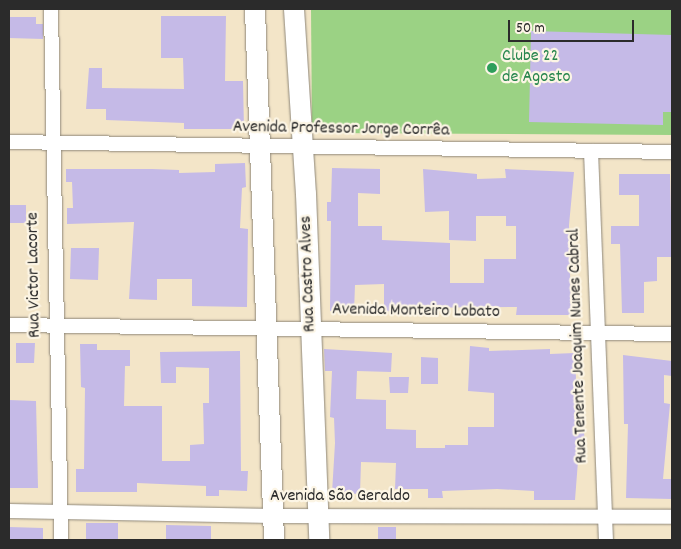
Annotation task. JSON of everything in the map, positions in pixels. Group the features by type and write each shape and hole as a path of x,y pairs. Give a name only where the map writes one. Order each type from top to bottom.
{"main road":[{"path":"255,9 257,148 274,540"},
{"name":"Rua Castro Alves","path":"294,9 312,330 319,540"}],"street":[{"name":"Rua Victor Lacorte","path":"51,9 55,327 61,540"},
{"name":"Avenida Professor Jorge Corrêa","path":"9,142 257,148 672,152"},
{"name":"Rua Tenente Joaquim Nunes Cabral","path":"592,151 596,333 606,540"},
{"name":"Avenida Monteiro Lobato","path":"9,325 264,331 672,334"},
{"name":"Avenida São Geraldo","path":"9,511 272,516 672,517"}],"green space":[{"name":"Clube 22 de Agosto","path":"311,9 672,9 672,135 323,133 312,128"}],"building":[{"path":"161,16 226,16 225,81 243,81 244,129 184,129 184,123 106,120 106,109 86,109 89,68 102,68 102,88 184,89 183,58 161,58"},
{"path":"9,17 36,17 36,24 43,24 43,39 9,38"},
{"path":"531,31 672,35 672,112 663,112 663,125 529,122"},
{"path":"245,163 246,187 242,188 240,228 248,229 247,307 192,306 192,279 157,279 157,300 129,299 134,222 67,224 67,208 73,208 72,182 66,182 66,169 152,169 179,170 179,173 215,172 215,164"},
{"path":"332,168 380,169 380,194 358,193 358,226 382,226 382,240 450,243 450,283 484,283 484,259 516,259 516,226 506,226 506,216 476,216 476,241 449,240 449,211 425,212 423,169 477,174 477,179 506,178 505,169 574,172 569,225 571,315 516,315 517,307 398,308 397,312 384,311 384,284 355,285 354,312 330,311 331,221 327,221 327,202 331,202"},
{"path":"619,174 670,174 672,257 657,257 657,281 644,282 644,313 622,313 620,244 611,244 611,226 639,226 639,195 619,195"},
{"path":"9,205 26,205 26,223 9,223"},
{"path":"71,248 99,248 98,280 70,279"},
{"path":"16,343 35,343 34,363 16,363"},
{"path":"80,344 97,344 97,350 130,350 130,366 125,366 124,406 162,406 162,461 190,461 190,445 204,444 203,403 209,403 209,368 176,367 176,383 161,383 160,352 240,351 241,471 248,471 247,491 219,490 219,496 206,496 206,486 137,483 137,492 76,492 76,469 84,469 85,388 81,387"},
{"path":"470,346 489,348 489,351 550,349 550,354 575,353 576,379 581,379 585,448 579,448 575,500 534,500 534,491 497,489 442,491 443,498 428,498 428,489 395,489 396,463 361,462 360,494 332,493 335,443 334,418 330,417 332,371 325,371 324,349 392,353 391,372 357,371 356,399 386,400 386,429 416,430 416,448 445,448 445,445 468,445 468,427 494,427 494,393 468,391"},
{"path":"623,355 672,361 672,376 664,375 664,403 670,404 663,479 672,479 672,499 626,498 628,424 624,424"},
{"path":"421,357 438,358 438,384 421,384"},
{"path":"389,377 409,377 408,393 390,393"},
{"path":"9,400 36,401 38,488 9,488"},
{"path":"86,523 118,523 118,540 86,540"},
{"path":"166,525 211,526 211,540 166,540"},
{"path":"9,527 43,528 43,540 9,540"},
{"path":"378,527 396,527 396,540 378,540"}],"place":[{"name":"Clube 22 de Agosto","path":"492,68"}]}
